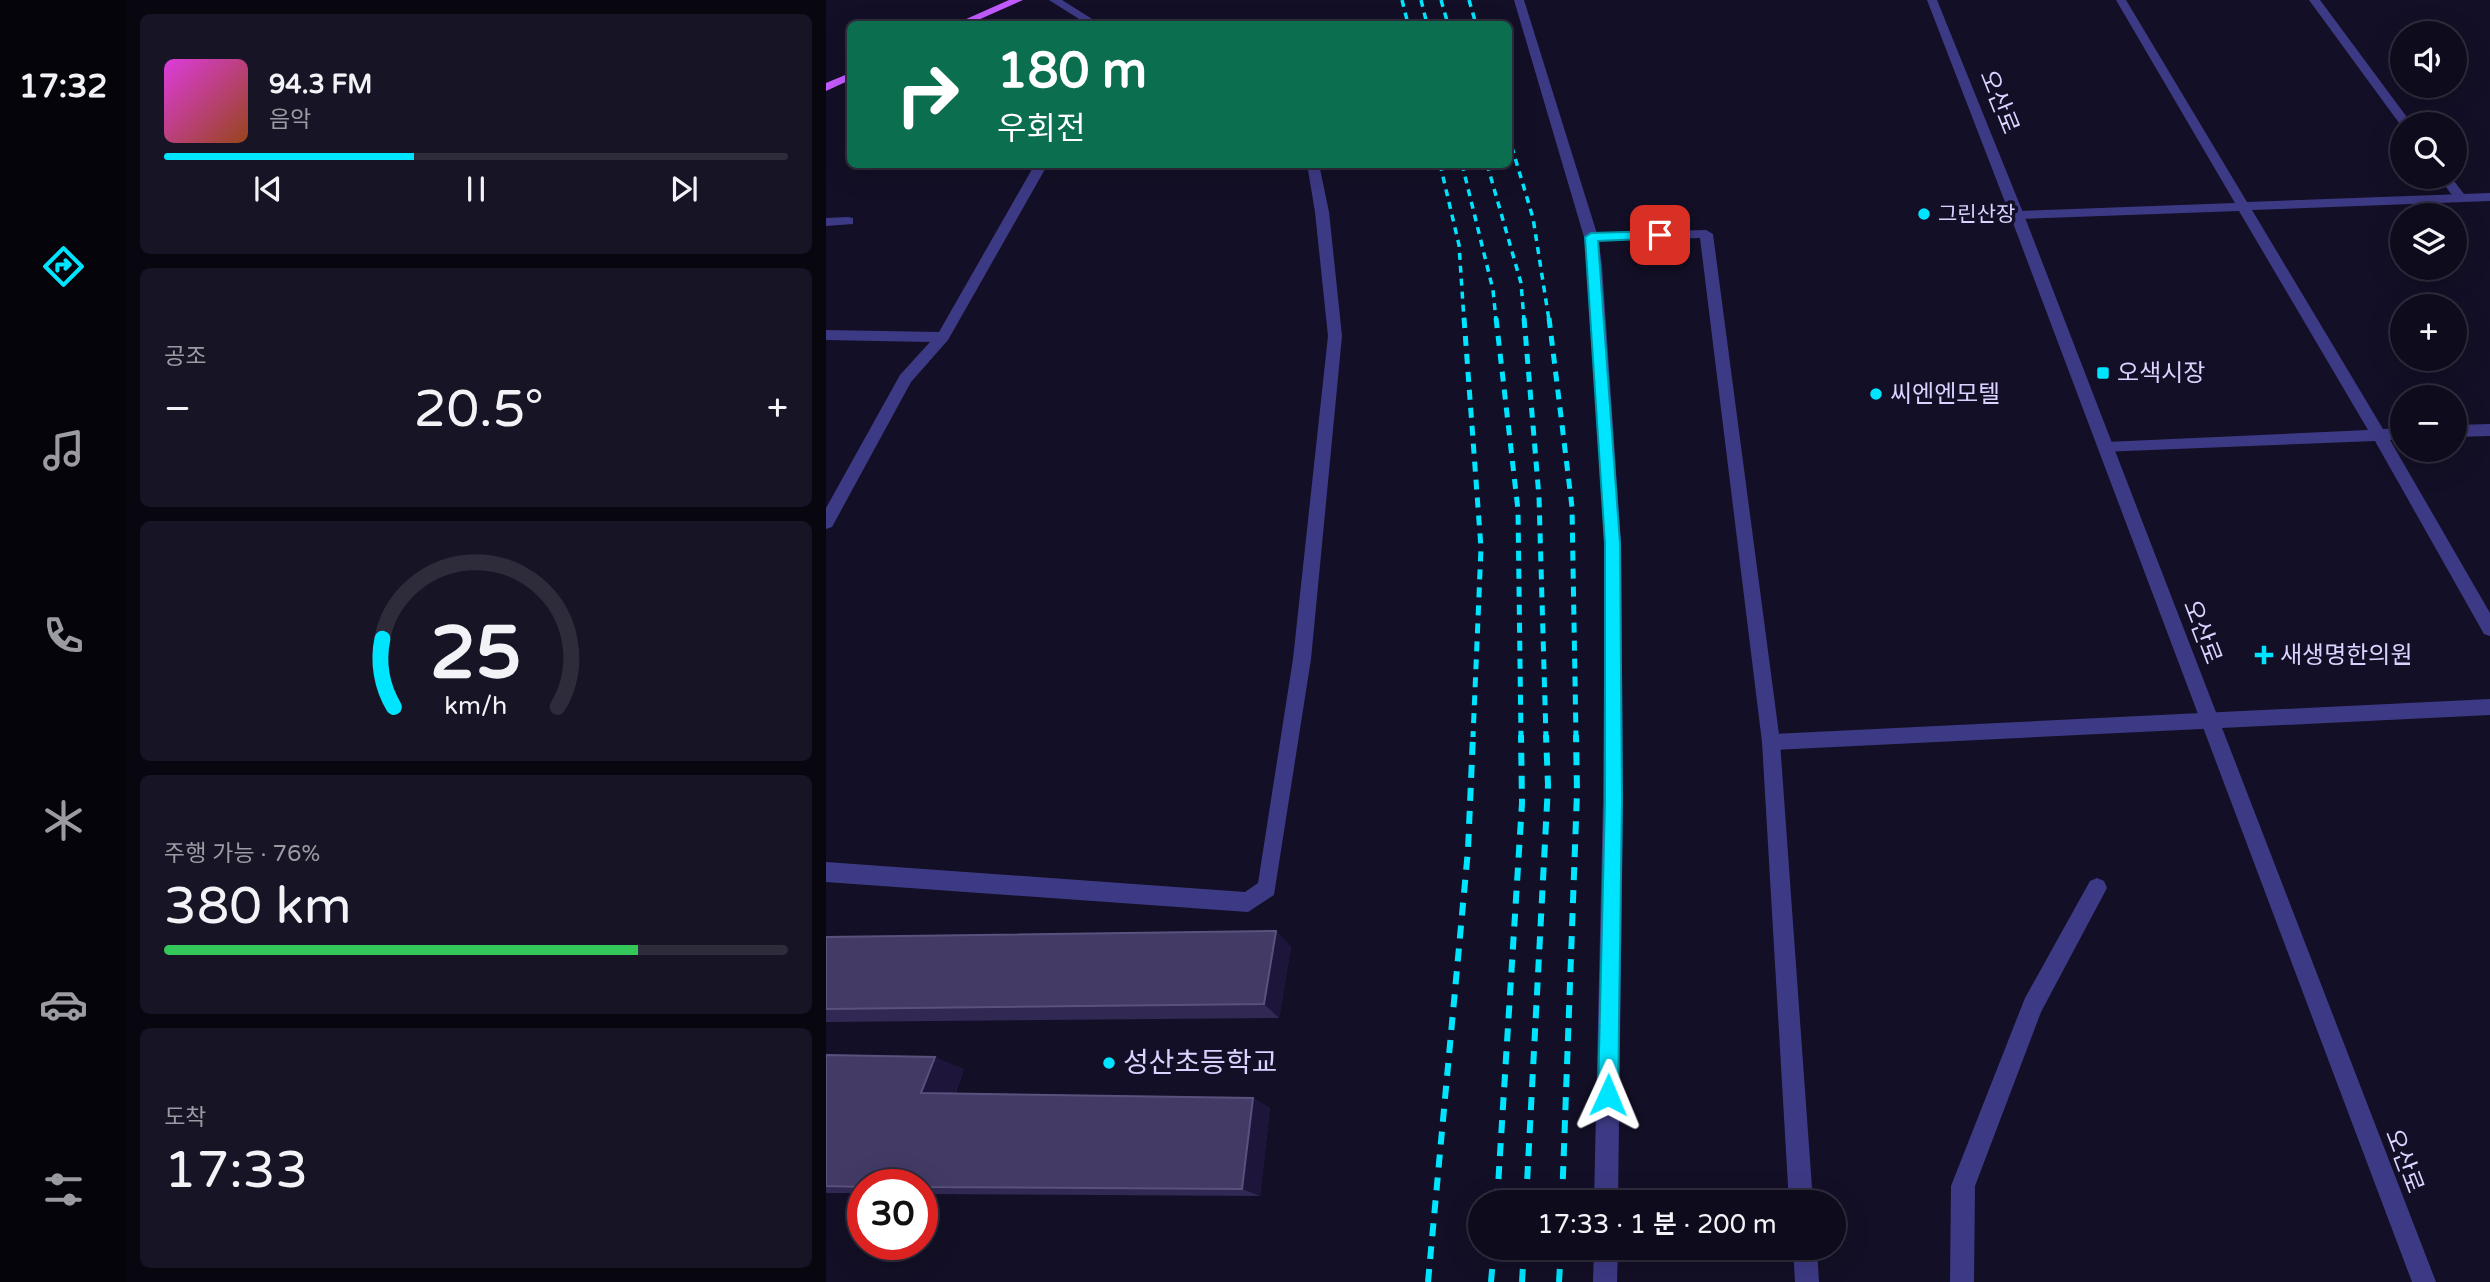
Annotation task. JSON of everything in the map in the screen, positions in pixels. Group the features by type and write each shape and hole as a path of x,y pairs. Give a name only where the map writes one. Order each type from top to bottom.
{"main road":[{"path":"968,21 1018,0"},
{"path":"826,87 847,77"}],"street":[{"path":"1054,0 1089,21"},
{"path":"1519,0 1591,237 1613,544 1613,800 1606,1190"},
{"name":"오산로","path":"1932,0 2017,215 2424,1282"},
{"path":"2122,0 2379,435 2490,629"},
{"path":"2314,0 2397,112"},
{"path":"826,523 905,379 943,337 1040,168"},
{"path":"826,872 1248,902 1267,888 1302,659 1335,336 1322,212 1314,168"},
{"path":"2454,189 2461,198"},
{"path":"2017,215 2490,197"},
{"path":"826,222 848,221"},
{"path":"1591,237 1706,234 1770,742 1800,1190"},
{"path":"826,335 943,337"},
{"path":"2467,431 2490,430"},
{"path":"2106,448 2390,435"},
{"path":"1770,742 2490,707"},
{"path":"1962,1282 1962,1186 2034,1006 2096,888"},
{"path":"1605,1282 1606,1260"},
{"path":"1806,1260 1807,1282"}],"building":[{"path":"1276,931 1264,1004 826,1009 826,937"},
{"path":"826,1055 935,1057 921,1093 1253,1098 1242,1189 938,1187 938,1169 847,1169 847,1187 826,1186"}],"railway":[{"path":"1402,0 1407,21"},
{"path":"1421,0 1426,21"},
{"path":"1441,0 1447,21"},
{"path":"1469,0 1475,21"},
{"path":"1512,147 1533,218 1549,320"},
{"path":"1441,168 1459,245 1464,320"},
{"path":"1463,168 1493,290 1496,320"},
{"path":"1488,168 1521,283 1524,320"},
{"path":"1464,318 1481,548 1473,737"},
{"path":"1496,318 1518,510 1521,737"},
{"path":"1524,318 1539,497 1546,737"},
{"path":"1549,318 1572,507 1576,737"},
{"path":"1428,1282 1468,850 1473,735"},
{"path":"1498,1190 1522,803 1521,735"},
{"path":"1527,1190 1548,785 1546,735"},
{"path":"1562,1190 1577,792 1576,735"},
{"path":"1491,1282 1493,1260"},
{"path":"1522,1282 1523,1260"},
{"path":"1559,1282 1560,1260"}],"place":[{"name":"그린산장","path":"1924,214"},
{"name":"오색시장","path":"2103,373"},
{"name":"씨엔엔모텔","path":"1876,394"},
{"name":"새생명한의원","path":"2264,655"},
{"name":"성산초등학교","path":"1109,1063"}],"route":[{"path":"1608,1095 1613,800 1613,544 1591,237 1660,235"}]}
